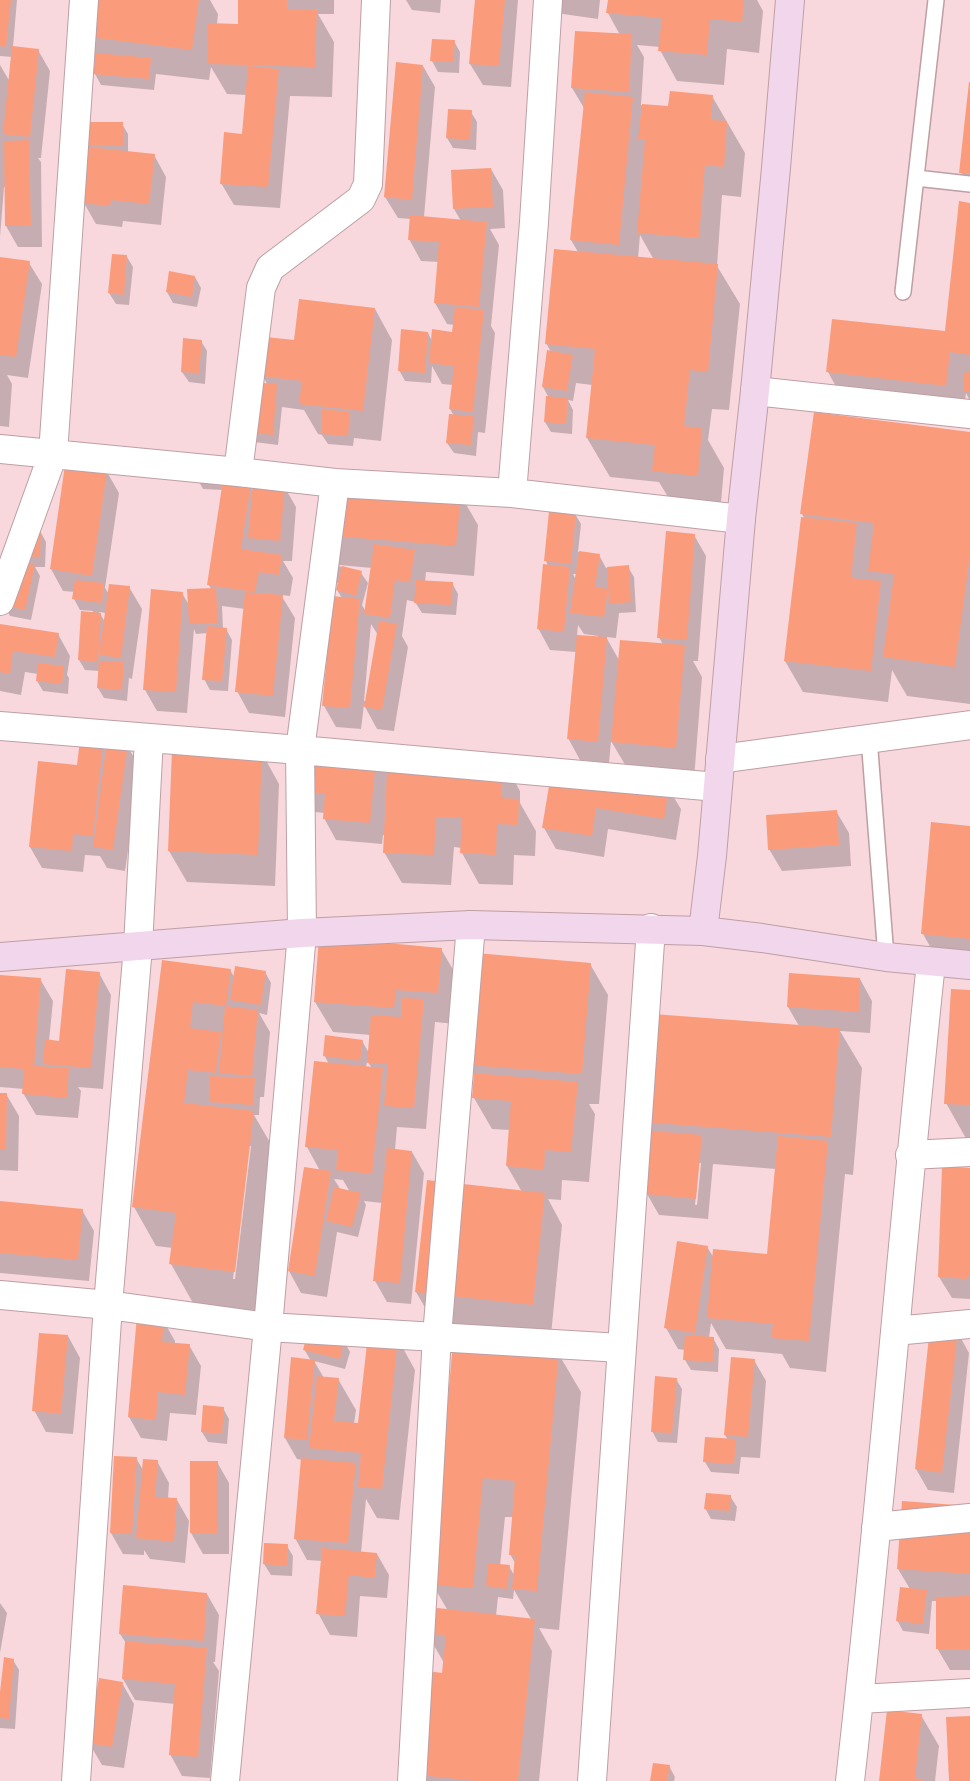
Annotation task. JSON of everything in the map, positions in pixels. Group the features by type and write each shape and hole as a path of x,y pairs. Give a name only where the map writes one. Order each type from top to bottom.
{"main road":[{"path":"704,931 790,0"},
{"path":"0,957 302,933 471,925 651,928 704,931 931,963 970,966"}],"street":[{"path":"0,600 53,454 84,0"},
{"path":"238,472 261,288 270,268 361,198 368,184 376,0"},
{"path":"512,493 534,222 548,0"},
{"path":"755,391 970,414"},
{"path":"0,449 335,483 512,493 741,519"},
{"path":"225,1781 268,1328 302,933 300,750 335,483"},
{"path":"720,759 970,725"},
{"path":"0,726 300,750 717,787"},
{"path":"76,1781 108,1306 138,946 150,738"},
{"path":"412,1781 437,1336 471,925"},
{"path":"592,1781 651,928"},
{"path":"850,1781 895,1331 910,1156 931,963"},
{"path":"910,1156 970,1152"},
{"path":"0,1295 108,1306 268,1328 437,1336 621,1348"},
{"path":"895,1331 970,1324"},
{"path":"876,1527 970,1518"},
{"path":"859,1699 970,1693"}],"lane":[{"path":"903,292 936,0"},
{"path":"916,178 970,184"},
{"path":"869,738 886,957"}],"building":[{"path":"0,0 11,0 6,47 0,46"},
{"path":"86,0 199,0 192,50 81,36"},
{"path":"238,0 287,0 287,9 317,10 315,67 208,64 208,23 238,24"},
{"path":"475,0 505,0 499,66 469,64"},
{"path":"608,0 744,0 742,22 710,19 707,55 658,51 662,18 606,13"},
{"path":"575,31 632,34 629,92 571,88"},
{"path":"432,39 455,40 453,62 430,61"},
{"path":"12,46 39,49 30,137 3,134"},
{"path":"96,53 151,58 149,79 93,74"},
{"path":"396,62 423,65 412,200 384,197"},
{"path":"248,66 279,69 268,187 220,184 224,132 242,134"},
{"path":"970,82 970,174 959,173"},
{"path":"670,91 713,95 711,120 727,121 724,167 705,165 699,238 637,233 645,140 638,139 642,104 668,106"},
{"path":"585,92 633,97 619,245 570,240"},
{"path":"448,109 472,110 470,140 446,138"},
{"path":"85,122 123,122 123,146 85,145"},
{"path":"29,140 31,226 5,226 4,141"},
{"path":"88,147 155,154 149,204 111,200 110,206 82,203"},
{"path":"491,168 493,207 453,209 451,170"},
{"path":"959,201 970,203 970,355 950,352 946,386 826,372 832,319 945,331"},
{"path":"410,215 487,222 479,307 434,303 439,242 408,240"},
{"path":"554,249 718,264 708,372 690,370 684,426 702,428 698,476 652,471 655,445 586,438 595,349 545,344"},
{"path":"112,254 127,255 124,295 108,293"},
{"path":"0,257 30,261 16,357 0,355"},
{"path":"169,271 195,276 192,297 166,292"},
{"path":"299,299 375,308 363,411 299,404 302,381 261,376 266,337 294,340"},
{"path":"455,307 484,310 473,412 449,409 454,366 429,363 432,329 452,332"},
{"path":"401,329 428,332 425,373 398,371"},
{"path":"183,338 202,340 199,373 181,372"},
{"path":"547,350 573,355 567,391 542,387"},
{"path":"970,372 970,392 964,392 964,373"},
{"path":"252,382 277,384 273,435 247,432"},
{"path":"546,396 568,398 566,424 544,422"},
{"path":"322,409 350,412 348,436 321,434"},
{"path":"814,412 970,432 970,554 955,667 883,657 894,574 868,571 874,523 800,514"},
{"path":"449,414 474,416 471,445 446,443"},
{"path":"65,465 107,471 92,576 50,569"},
{"path":"223,480 251,484 241,549 282,555 279,575 259,572 255,592 207,585"},
{"path":"326,481 461,493 456,546 322,535"},
{"path":"253,482 285,485 280,541 248,538"},
{"path":"549,511 576,513 571,564 544,561"},
{"path":"801,517 857,523 851,578 881,581 871,671 784,661"},
{"path":"19,529 41,530 40,557 19,556"},
{"path":"666,531 695,534 687,640 657,638"},
{"path":"374,544 415,550 410,582 395,580 390,618 364,614"},
{"path":"579,551 600,554 595,587 608,589 604,617 570,613"},
{"path":"13,560 35,565 25,610 3,605"},
{"path":"543,564 570,567 564,632 537,629"},
{"path":"629,565 631,602 609,604 607,567"},
{"path":"342,566 362,571 356,596 336,590"},
{"path":"75,580 104,583 102,603 72,599"},
{"path":"416,580 453,582 451,605 414,603"},
{"path":"109,584 130,586 121,658 99,655"},
{"path":"216,588 218,623 189,624 187,589"},
{"path":"151,589 183,592 176,692 143,690"},
{"path":"245,592 283,595 273,696 235,692"},
{"path":"333,596 360,599 350,708 322,706"},
{"path":"81,611 101,613 98,662 78,660"},
{"path":"379,621 397,624 382,710 364,707"},
{"path":"0,624 59,633 55,657 13,651 10,674 0,672"},
{"path":"207,626 227,628 222,681 202,680"},
{"path":"577,635 607,637 598,742 567,739"},
{"path":"620,640 685,645 676,748 611,742"},
{"path":"99,661 124,662 122,690 97,688"},
{"path":"38,663 64,666 62,684 36,681"},
{"path":"80,740 103,743 93,836 73,834 72,851 29,847 38,761 77,765"},
{"path":"295,740 377,747 370,823 323,819 325,794 290,790"},
{"path":"107,742 128,744 113,850 93,847"},
{"path":"172,749 262,752 258,855 168,851"},
{"path":"388,753 503,759 501,798 519,799 518,825 497,824 496,855 460,853 462,818 436,817 434,855 383,853"},
{"path":"552,768 669,787 664,819 596,808 592,836 542,828"},
{"path":"837,810 839,845 768,850 766,815"},
{"path":"931,822 970,826 970,939 921,934"},
{"path":"319,937 442,948 438,993 396,990 394,1008 314,1002"},
{"path":"476,953 591,963 582,1074 468,1065"},
{"path":"162,960 231,969 226,1006 193,1002 190,1028 221,1032 216,1073 188,1070 184,1103 254,1111 235,1272 169,1264 176,1213 132,1207"},
{"path":"235,966 266,971 261,1005 230,1000"},
{"path":"66,969 100,972 91,1068 43,1064 45,1039 59,1041"},
{"path":"789,973 860,978 859,1012 787,1007"},
{"path":"0,975 41,978 34,1066 69,1068 67,1098 22,1094 24,1069 0,1067"},
{"path":"951,989 970,990 970,1105 944,1104"},
{"path":"402,998 424,999 414,1108 384,1106 388,1064 367,1063 371,1015 401,1017"},
{"path":"225,1006 258,1010 252,1076 219,1073"},
{"path":"653,1014 840,1028 831,1137 645,1122"},
{"path":"325,1035 363,1040 360,1061 323,1056"},
{"path":"314,1061 383,1068 372,1174 336,1170 338,1150 305,1147"},
{"path":"474,1073 578,1082 571,1152 545,1150 544,1170 506,1166 511,1101 472,1098"},
{"path":"210,1076 255,1078 253,1105 209,1102"},
{"path":"0,1093 7,1093 6,1150 0,1150"},
{"path":"651,1131 702,1135 696,1199 646,1194"},
{"path":"778,1136 828,1141 809,1341 771,1338 773,1324 707,1318 713,1249 767,1254"},
{"path":"387,1148 412,1151 400,1283 373,1281"},
{"path":"942,1166 970,1168 970,1276 967,1276 967,1279 938,1277"},
{"path":"304,1167 331,1171 315,1276 288,1271"},
{"path":"427,1180 545,1193 533,1305 415,1292"},
{"path":"334,1187 361,1193 352,1227 326,1221"},
{"path":"0,1201 83,1209 78,1260 0,1253"},
{"path":"677,1241 708,1246 695,1333 664,1328"},
{"path":"137,1316 164,1319 162,1342 190,1344 185,1395 158,1392 156,1420 128,1417"},
{"path":"930,1327 958,1330 942,1473 915,1469"},
{"path":"308,1331 344,1340 340,1359 303,1350"},
{"path":"39,1333 68,1335 61,1414 32,1411"},
{"path":"368,1335 398,1338 382,1489 358,1487 361,1453 309,1448 317,1376 339,1378 334,1421 358,1423"},
{"path":"685,1335 714,1337 713,1362 683,1360"},
{"path":"453,1343 559,1352 537,1591 512,1589 515,1555 509,1555 515,1481 483,1478 473,1588 431,1585"},
{"path":"291,1357 315,1360 307,1440 284,1438"},
{"path":"731,1357 755,1359 748,1437 724,1435"},
{"path":"655,1376 677,1378 672,1433 651,1432"},
{"path":"203,1405 224,1407 222,1434 201,1432"},
{"path":"705,1437 736,1439 734,1464 703,1462"},
{"path":"114,1456 137,1457 132,1534 110,1533"},
{"path":"301,1458 356,1463 348,1543 294,1539"},
{"path":"143,1459 158,1460 155,1497 177,1498 174,1542 136,1538"},
{"path":"190,1461 218,1461 218,1533 190,1533"},
{"path":"706,1493 731,1495 730,1511 704,1509"},
{"path":"902,1501 970,1506 970,1574 897,1569"},
{"path":"264,1543 288,1544 287,1566 263,1564"},
{"path":"322,1548 377,1553 375,1578 349,1575 345,1616 316,1614"},
{"path":"488,1563 510,1565 507,1589 486,1586"},
{"path":"123,1585 207,1593 204,1641 119,1634"},
{"path":"900,1587 927,1590 923,1624 896,1621"},
{"path":"970,1596 970,1649 936,1649 936,1597"},
{"path":"429,1607 535,1619 518,1781 476,1781 410,1774 421,1670 442,1673 446,1635 426,1634"},
{"path":"125,1641 207,1648 198,1757 169,1755 175,1684 122,1679"},
{"path":"4,1657 14,1659 9,1719 0,1718 0,1692"},
{"path":"99,1678 123,1682 112,1747 88,1743"},
{"path":"887,1710 922,1714 915,1778 925,1781 879,1781"},
{"path":"970,1716 970,1781 949,1781 946,1717"},
{"path":"653,1763 670,1765 667,1781 650,1781"}]}
